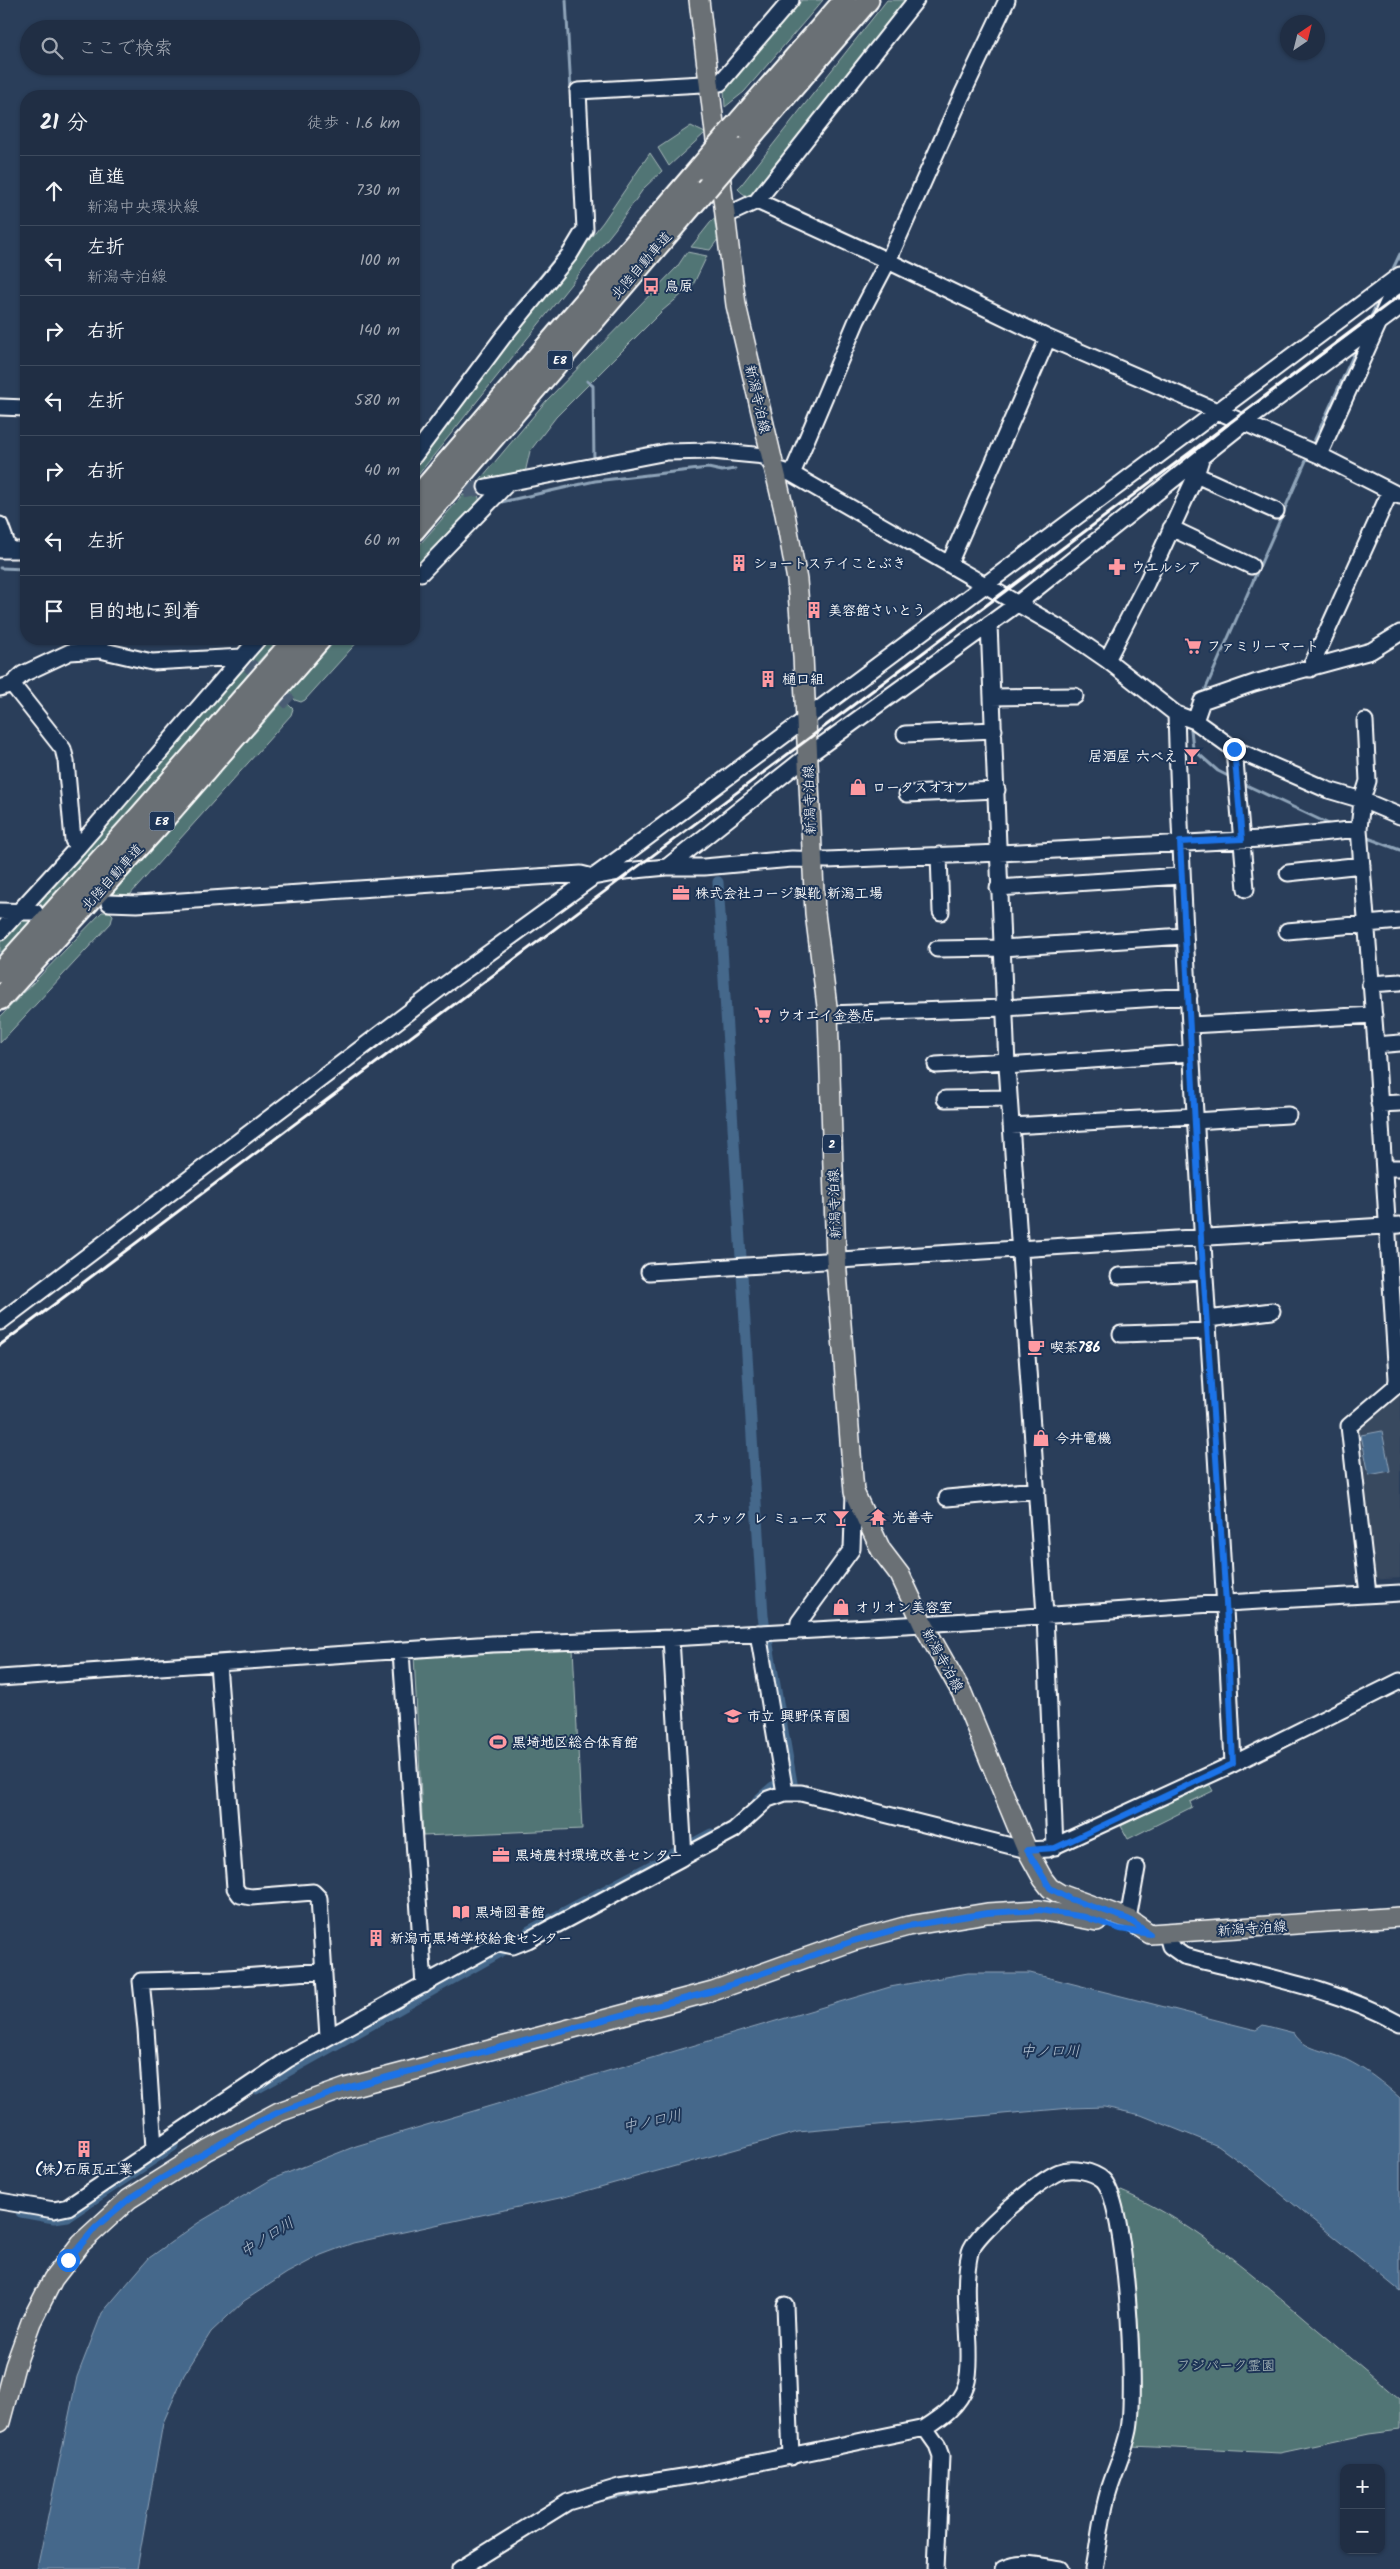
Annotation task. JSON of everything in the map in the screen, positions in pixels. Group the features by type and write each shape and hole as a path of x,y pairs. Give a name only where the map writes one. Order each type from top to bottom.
{"highway":[{"name":"北陸自動車道","path":"420,523 706,190 736,140 845,0"},
{"name":"北陸自動車道","path":"420,494 700,168 736,140 868,0"},
{"name":"北陸自動車道","path":"0,972 154,801 290,645"},
{"name":"北陸自動車道","path":"0,999 143,842 315,645"}],"main road":[{"name":"新潟寺泊線","path":"699,0 727,215 736,305 783,471 796,580 815,913 828,1014 836,1259 854,1492 881,1550 900,1575 923,1624 962,1693 1027,1850 1050,1888 1070,1899 1128,1919 1158,1934 1400,1917"},
{"path":"0,2422 14,2366 31,2322 53,2279 81,2243 129,2199 207,2150 279,2112 346,2088 713,1991 853,1941 908,1926 987,1913 1039,1910 1085,1917 1120,1929 1158,1934"}],"street":[{"path":"420,448 503,337 570,254 585,229 578,91 709,82 720,83 791,0"},
{"path":"727,215 757,202 916,0"},
{"path":"783,471 888,261 962,95 1008,0"},
{"path":"757,202 888,261 1048,338 1319,455 1395,494 1310,669"},
{"path":"1319,455 1400,275"},
{"path":"0,1322 438,990 593,877 1400,275"},
{"path":"667,867 807,756 1017,604 1244,423 1400,307"},
{"path":"949,564 1048,338"},
{"path":"0,407 20,408"},
{"path":"486,487 667,452 747,452 765,456 783,471 1065,631 1107,660 1176,714 1195,721 1234,749 1328,790 1362,800 1400,816"},
{"path":"1107,660 1148,582 1196,475 1202,456"},
{"path":"1196,475 1276,511"},
{"path":"421,572 508,482"},
{"path":"0,525 4,550 20,550"},
{"path":"1171,528 1251,566"},
{"path":"988,624 1000,853 998,888 1007,1063 1045,1615 1055,1848"},
{"path":"1195,721 1202,701 1254,683 1371,651 1400,633"},
{"path":"0,932 245,661 254,645"},
{"path":"77,848 72,840 66,761 63,749 6,686 23,674 70,652 100,650 152,662 245,661"},
{"path":"992,697 1075,696"},
{"path":"1176,714 1184,936 1189,996 1201,1238 1226,1603 1233,1764"},
{"path":"1365,721 1368,781 1362,800 1359,829 1379,1104 1392,1168 1397,1379 1396,1386 1349,1426 1368,1594"},
{"path":"905,734 994,730"},
{"path":"1234,749 1246,889"},
{"path":"906,794 997,790"},
{"path":"109,903 137,904 581,874 593,877 667,867 704,867 811,858 828,860 1000,853 1261,839 1359,829"},
{"path":"939,855 941,912"},
{"path":"1288,873 1362,866"},
{"path":"998,888 1181,876"},
{"path":"0,911 19,910 35,912"},
{"path":"1287,931 1400,920"},
{"path":"938,949 1002,948 1184,936"},
{"path":"1370,984 1400,982"},
{"path":"828,1014 1004,1008 1189,996"},
{"path":"1190,1025 1282,1022 1374,1015"},
{"path":"1376,1045 1400,1044"},
{"path":"936,1065 1191,1053"},
{"path":"945,1099 1009,1098"},
{"path":"1379,1104 1400,1103"},
{"path":"1011,1126 1288,1115"},
{"path":"649,1272 1394,1225"},
{"path":"1118,1276 1204,1272"},
{"path":"1121,1334 1208,1325 1272,1311"},
{"path":"947,1498 1036,1490"},
{"path":"798,1630 799,1622 852,1549 854,1492"},
{"path":"0,1678 401,1652 492,1644 671,1638 923,1624 1400,1593"},
{"path":"758,1633 786,1793"},
{"path":"671,1638 684,1856"},
{"path":"401,1652 424,1985"},
{"path":"218,1664 235,1888 240,1895 251,1897 312,1892 319,1898 328,2037"},
{"path":"0,2201 54,2210 68,2207 287,2060 496,1945 500,1943 513,1946 528,1940 734,1830 768,1799 786,1793 801,1793 1027,1850 1055,1848 1233,1764 1400,1681"},
{"path":"1128,1919 1137,1868"},
{"path":"1158,1934 1184,1956 1321,1992 1363,2006 1400,2024"},
{"path":"154,2148 146,2029 140,1981 214,1979 324,1971"},
{"path":"460,2569 568,2502 620,2487 791,2457 925,2428 948,2414 966,2386 969,2370 966,2287 970,2250 986,2230 1041,2181 1061,2171 1076,2170 1103,2180 1111,2195 1117,2218 1122,2254 1129,2327 1131,2400 1129,2429 1108,2492 1094,2569"},
{"path":"785,2305 791,2457"},
{"path":"925,2428 941,2456 936,2569"},
{"path":"1003,2569 1011,2565 1027,2564 1060,2569"}],"shaded area":[{"path":"1400,1224 1400,1310 1393,1225"},
{"path":"1400,1387 1400,1578 1370,1580 1354,1425"}],"green space":[{"path":"802,0 823,0 744,92 725,107 724,90"},
{"path":"887,0 910,0 757,193 747,196 738,189"},
{"path":"691,126 705,133 669,166 658,148"},
{"path":"650,153 662,171 644,188 615,229 420,473 420,453 603,222"},
{"path":"714,218 718,239 710,250 691,247"},
{"path":"687,252 707,256 693,285 662,311 556,417 530,451 525,473 478,482 546,401 677,267"},
{"path":"478,494 480,503 420,572 420,544 463,495"},
{"path":"259,645 273,645 255,665 249,657"},
{"path":"332,645 355,645 305,700 301,702 295,700 289,692"},
{"path":"241,663 250,672 57,894 43,907 38,901 41,890"},
{"path":"284,700 293,709 291,715 128,897 120,899 113,892"},
{"path":"102,912 110,912 113,915 111,923 0,1043 0,1017"},
{"path":"37,915 0,954 0,939 19,918"},
{"name":"黒埼地区総合体育館","path":"573,1648 582,1829 423,1836 414,1655"},
{"path":"1208,1782 1213,1791 1190,1802 1192,1807 1128,1839 1121,1826"},
{"name":"フジパーク霊園","path":"1114,2188 1162,2211 1228,2255 1400,2399 1400,2430 1369,2434 1280,2453 1131,2446 1135,2434 1137,2414 1138,2341 1129,2264"}],"water":[{"path":"1382,1431 1390,1471 1369,1475 1361,1435"},
{"name":"中ノ口川","path":"968,1973 1030,1973 1256,2030 1263,2025 1294,2033 1298,2039 1310,2047 1345,2059 1374,2077 1400,2098 1400,2291 1254,2172 1218,2146 1141,2115 1104,2107 1071,2108 798,2132 564,2197 353,2243 321,2255 287,2273 244,2301 211,2332 184,2375 163,2423 137,2569 37,2569 77,2377 102,2313 149,2258 198,2223 272,2179 356,2146 890,1987"}],"waterway":[{"path":"566,0 571,91"},
{"path":"510,314 570,241"},
{"path":"1390,275 1400,254"},
{"path":"1368,323 1380,297"},
{"path":"1311,448 1357,347"},
{"path":"587,381 593,386 594,463"},
{"path":"1203,695 1308,456"},
{"path":"497,503 595,481 708,468 722,471 735,469"},
{"path":"0,568 20,569"},
{"path":"1192,725 1193,749 1218,771 1232,778"},
{"path":"1242,783 1331,825"},
{"path":"1365,837 1400,850"},
{"path":"718,882 763,1616 792,1783 773,1787 758,1800"},
{"path":"529,1931 711,1834"},
{"path":"256,2089 502,1951 513,1941"},
{"path":"21,2212 54,2218 68,2216 173,2146"},
{"path":"594,2502 676,2486"},
{"path":"536,2531 576,2506"}],"tunnel":[{"path":"441,495 486,487"},
{"path":"249,665 290,703"}],"railway":[{"path":"0,1345 1400,295"}],"place":[{"name":"鳥原","path":"651,286"},
{"name":"ショートステイことぶき","path":"739,563"},
{"name":"ウエルシア","path":"1117,567"},
{"name":"美容館さいとう","path":"814,610"},
{"name":"ファミリーマート","path":"1193,646"},
{"name":"樋口組","path":"768,679"},
{"name":"居酒屋 六べえ","path":"1192,756"},
{"name":"ロータスオオノ","path":"858,787"},
{"name":"株式会社コージ製靴 新潟工場","path":"681,893"},
{"name":"ウオエイ金巻店","path":"763,1015"},
{"name":"喫茶786","path":"1036,1347"},
{"name":"今井電機","path":"1041,1438"},
{"name":"光善寺","path":"878,1517"},
{"name":"スナック レ ミューズ","path":"841,1518"},
{"name":"オリオン美容室","path":"841,1607"},
{"name":"市立 興野保育園","path":"733,1716"},
{"name":"黒埼地区総合体育館","path":"498,1742"},
{"name":"黒埼農村環境改善センター","path":"501,1855"},
{"name":"黒埼図書館","path":"461,1912"},
{"name":"新潟市黒埼学校給食センター","path":"376,1938"},
{"name":"(株)石原瓦工業","path":"84,2149"}],"route":[{"path":"68,2260 96,2227 129,2199 152,2184 250,2126 279,2112 346,2088 713,1991 853,1941 908,1926 987,1913 1039,1910 1085,1917 1120,1929 1150,1934 1128,1919 1070,1899 1050,1888 1027,1850 1055,1848 1233,1764 1226,1603 1201,1238 1180,842 1242,839 1234,749"}]}
